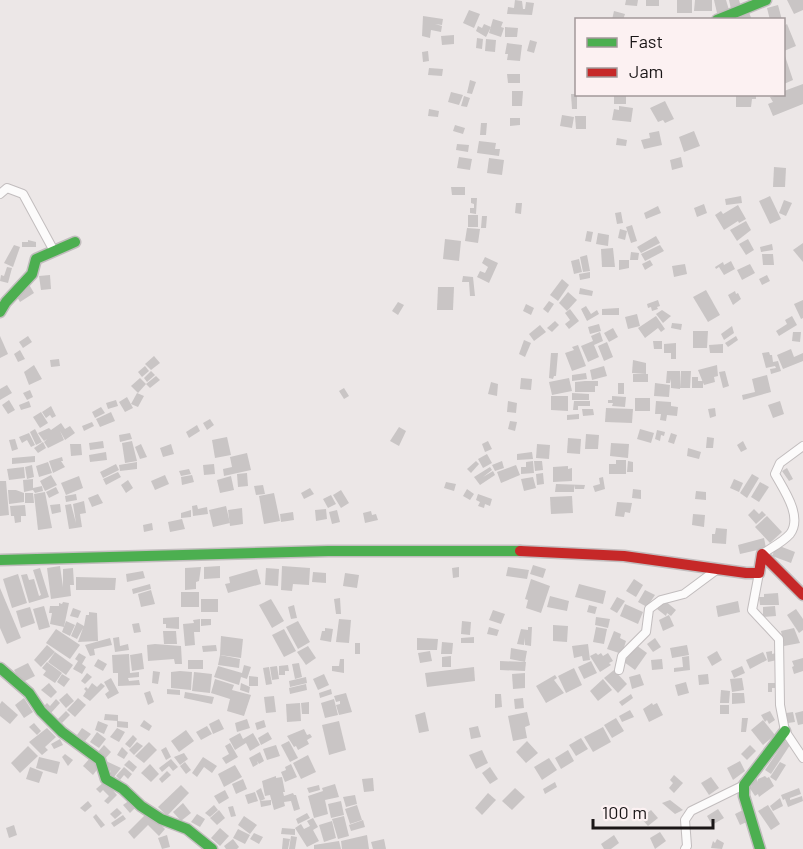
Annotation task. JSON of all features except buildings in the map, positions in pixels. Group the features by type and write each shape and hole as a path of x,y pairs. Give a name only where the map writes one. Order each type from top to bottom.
{"street":[{"path":"723,18 766,0"},
{"path":"0,194 7,188 23,194 54,251"},
{"path":"0,312 6,302 32,274 36,259 75,242"},
{"path":"803,446 780,463 775,474 795,512 795,527 790,535 762,554 752,610 779,639 780,705 785,730 803,758"},
{"path":"0,560 459,550 621,557 715,571 759,573"},
{"path":"762,554 803,596"},
{"path":"619,670 622,656 646,632 649,609 661,600 684,594 715,571"},
{"path":"0,668 29,693 41,711 62,732 100,760 106,779 123,789 141,806 161,819 187,830 212,849"},
{"path":"685,849 687,846 685,820 691,811 744,785 785,730"},
{"path":"744,785 744,796 760,849"}],"traffic: fast":[{"path":"722,18 766,0"},
{"path":"0,312 6,302 32,274 36,259 75,242"},
{"path":"0,560 328,551 520,551"},
{"path":"0,668 29,693 41,711 62,732 100,760 106,779 123,789 141,806 161,819 187,829 212,849"},
{"path":"760,849 744,796 744,785 785,731"}],"traffic: jam":[{"path":"520,551 624,556 746,573 759,573 762,554 803,595"}]}
